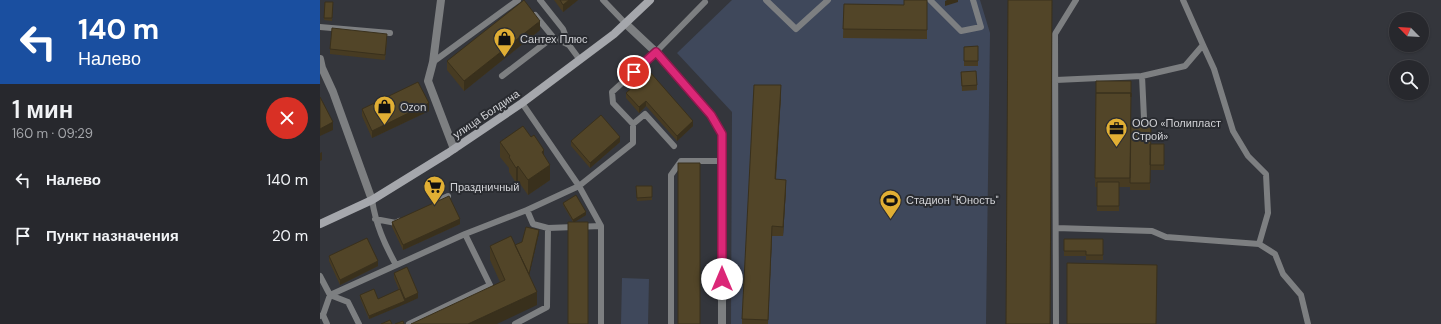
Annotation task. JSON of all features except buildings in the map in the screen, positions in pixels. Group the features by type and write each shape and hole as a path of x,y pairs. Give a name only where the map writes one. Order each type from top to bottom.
{"main road":[{"name":"улица Болдина","path":"320,224 372,200 454,150 522,103 614,34 650,0"}],"street":[{"path":"441,0 433,62 425,82 454,150"},
{"path":"626,24 656,52 711,115 722,134 722,324"},
{"path":"320,59 321,68 332,92 372,200"}],"lane":[{"path":"433,62 518,0"},
{"path":"540,0 563,29 568,45 580,60"},
{"path":"603,0 626,24"},
{"path":"766,0 796,29 828,0"},
{"path":"930,0 961,31 981,27 973,0"},
{"path":"1056,324 1055,34 1076,0"},
{"path":"1183,0 1214,69 1233,131 1248,156 1266,174 1268,214 1259,244"},
{"path":"327,324 321,315 330,295 396,264 465,234 528,210 579,186 633,143 633,124 613,103 612,92 656,52 705,2"},
{"path":"533,12 553,37 568,45"},
{"path":"320,27 390,33"},
{"path":"502,76 553,37"},
{"path":"1056,80 1142,76 1185,66 1202,45"},
{"path":"1142,76 1144,118"},
{"path":"522,103 579,186 601,226 601,324"},
{"path":"633,124 645,114 674,146"},
{"path":"671,324 671,175 681,161 723,161"},
{"path":"428,206 448,196"},
{"path":"372,200 375,219 384,244 396,264"},
{"path":"528,210 533,224 531,231"},
{"path":"375,219 396,222 403,219"},
{"path":"533,224 548,228 601,226"},
{"path":"515,324 547,307 548,228"},
{"path":"1056,228 1152,231 1166,237 1259,244 1275,254 1283,274 1301,295 1308,324"},
{"path":"409,324 490,285 465,234"},
{"path":"320,276 330,295 348,302 359,324"}],"shaded area":[{"path":"732,0 980,0 990,33 986,324 731,324 732,112 677,53"},
{"path":"622,278 649,279 648,324 621,324"}],"place":[{"name":"Сантех Плюс","path":"504,58"},
{"name":"Ozon","path":"385,126"},
{"name":"ООО «Полипласт Строй»","path":"1116,148"},
{"name":"Праздничный","path":"435,206"},
{"name":"Стадион \"Юность\"","path":"890,220"}],"route":[{"path":"634,72 656,52 711,115 722,134 722,279"}]}
